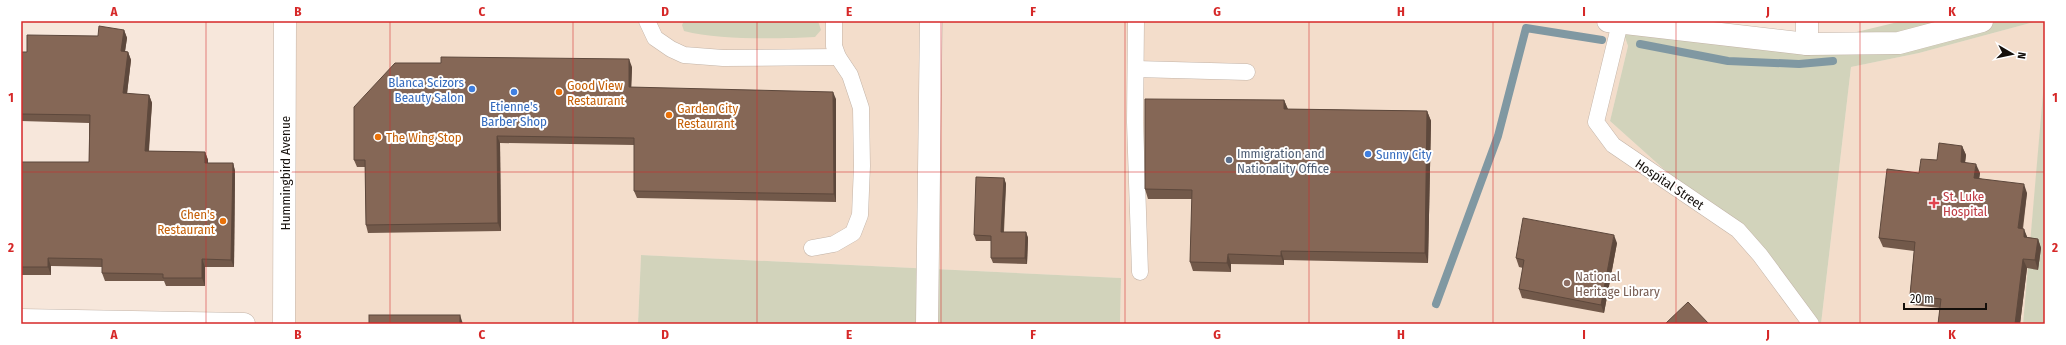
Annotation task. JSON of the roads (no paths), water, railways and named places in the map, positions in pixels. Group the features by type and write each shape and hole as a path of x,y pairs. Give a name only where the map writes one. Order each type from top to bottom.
{"street":[{"name":"Hummingbird Avenue","path":"284,324 285,21"},
{"path":"927,324 931,21"},
{"path":"1807,21 1807,44"},
{"path":"1614,22 1807,44 1899,43 1982,21"},
{"path":"21,320 244,324"},
{"path":"278,324 284,324"}],"lane":[{"path":"647,21 655,38 670,49 684,55 723,58 838,57"},
{"path":"812,248 834,244 853,233 860,215 862,166 861,108 850,75 838,57 834,46 834,21"},
{"path":"1136,21 1135,122 1140,272"},
{"name":"Hospital Street","path":"1614,22 1596,122 1613,145 1738,230 1760,255 1811,324"},
{"path":"1136,69 1247,72"}],"waterway":[{"path":"1436,304 1498,136 1526,28 1602,40"},
{"path":"1640,44 1728,61 1799,64 1833,61"}],"place":[{"name":"Blanca Scizors Beauty Salon","path":"472,89"},
{"name":"Etienne's Barber Shop","path":"514,92"},
{"name":"Good View Restaurant","path":"559,92"},
{"name":"Garden City Restaurant","path":"669,115"},
{"name":"The Wing Stop","path":"378,137"},
{"name":"Sunny City","path":"1368,154"},
{"name":"Immigration and Nationality Office","path":"1229,160"},
{"name":"St. Luke Hospital","path":"1934,203"},
{"name":"Chen's Restaurant","path":"223,221"},
{"name":"National Heritage Library","path":"1567,283"}]}
